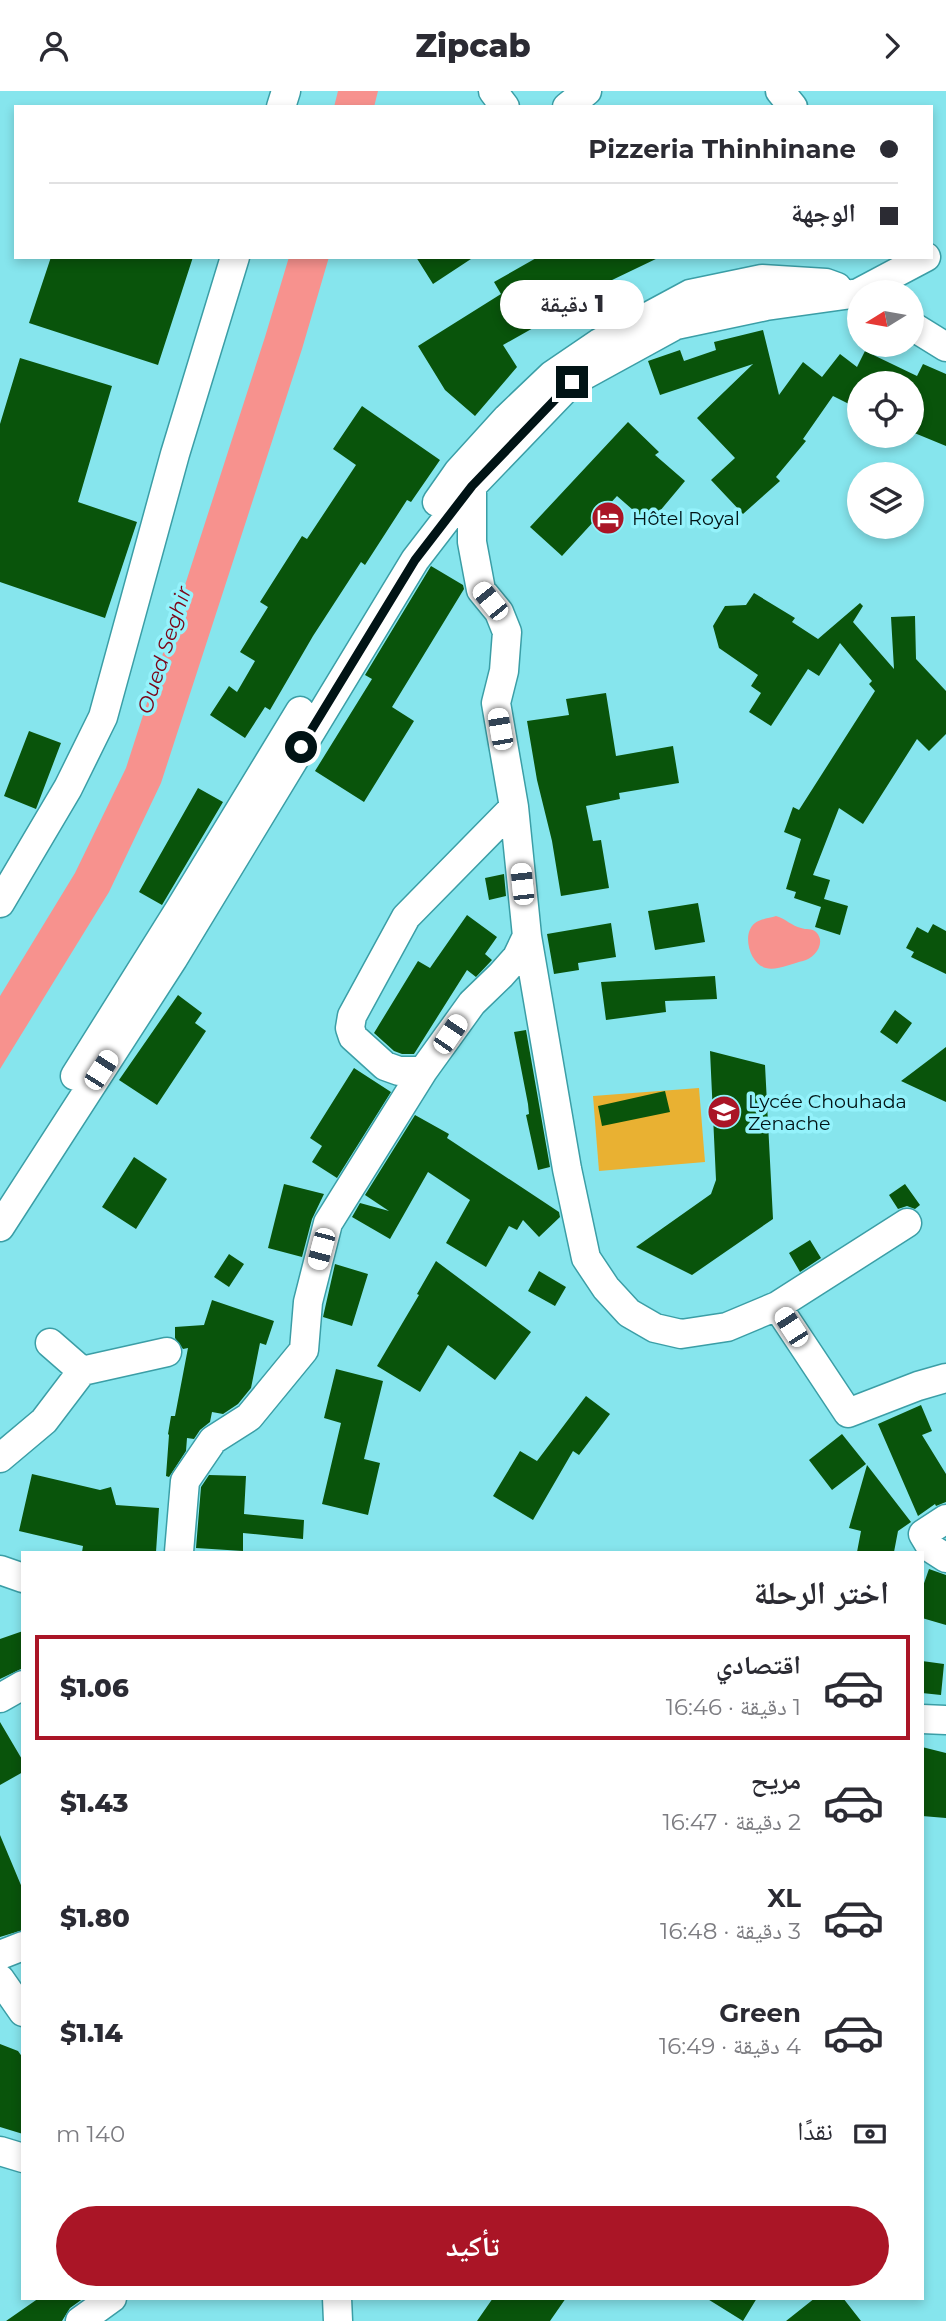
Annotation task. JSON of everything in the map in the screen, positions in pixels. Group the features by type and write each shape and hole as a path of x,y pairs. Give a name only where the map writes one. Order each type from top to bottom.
{"street":[{"path":"570,105 587,91"},
{"path":"780,91 791,105"},
{"path":"0,903 68,788 103,717 175,454 234,259"},
{"path":"882,280 919,259"},
{"path":"0,1194 199,864 380,580 458,472 507,418 552,375 599,343 690,294 762,279 826,283 847,289"},
{"path":"0,1227 173,959 415,560 472,486 572,382 676,325 766,306 847,295"},
{"path":"924,333 946,347"},
{"path":"472,486 472,542 481,590 499,612 507,632 504,671 496,703 514,807 527,936 567,1168 586,1258 606,1288 629,1313 655,1328 681,1334 727,1327 777,1306 907,1223"},
{"path":"423,1071 399,1071 372,1056 353,1037 350,1028 352,1016 406,917 514,807"},
{"path":"179,1551 185,1481 213,1440 249,1417 304,1350 308,1302 328,1223 423,1071 472,1003 517,957 527,936"},
{"path":"777,1306 848,1413 946,1378"},
{"path":"50,1343 82,1371"},
{"path":"0,1458 44,1421 82,1371 167,1352"},
{"path":"946,1519 923,1534 932,1549 946,1558"},
{"path":"0,1570 21,1577"},
{"path":"0,1697 21,1686"},
{"path":"0,1955 21,1947"},
{"path":"0,1979 21,2009"},
{"path":"0,2151 21,2157"},
{"path":"80,2321 108,2300"},
{"path":"337,2300 338,2321"}],"shaded area":[{"path":"338,91 378,91 374,105 334,105"},
{"path":"288,259 328,259 302,349 161,783 109,892 0,1069 0,996 75,873 126,768"},
{"path":"776,916 816,932 820,945 815,954 807,960 775,968 760,965 749,948 749,934 757,922"},
{"path":"699,1088 705,1162 599,1171 593,1096"}],"building":[{"path":"50,259 192,259 158,365 29,323"},
{"path":"417,259 471,259 433,284"},
{"path":"534,259 656,259 610,281 612,284 564,308 565,310 503,345 517,367 475,416 445,390 418,346 501,294 494,282"},
{"path":"763,330 779,395 803,362 822,377 840,354 857,367 862,357 877,357 907,371 847,371 847,403 833,396 803,439 806,441 776,477 780,481 743,514 711,480 735,458 697,418 753,364 660,395 648,361 680,350 684,361 716,350 714,342"},
{"path":"20,358 112,386 78,502 137,522 105,618 0,582 0,424"},
{"path":"923,364 946,374 946,446 924,437 924,371 920,371"},
{"path":"362,406 440,460 411,502 407,500 365,565 361,562 313,636 270,710 265,707 245,738 210,715 229,686 237,692 255,661 240,652 268,607 260,602 302,536 307,539 356,465 333,449"},
{"path":"628,422 659,452 655,455 685,481 649,524 617,496 562,556 530,527"},
{"path":"431,566 463,585 464,589 392,707 414,721 364,802 315,771 372,679 365,675"},
{"path":"754,593 795,618 792,622 818,639 860,603 863,606 853,622 894,669 891,617 915,616 916,659 946,691 946,734 929,751 917,739 863,824 839,808 813,875 830,880 824,899 848,906 840,935 815,927 821,907 794,898 796,892 786,889 801,839 784,832 793,807 799,810 875,691 869,684 872,681 840,643 819,676 808,669 771,726 749,712 761,693 751,686 758,675 719,648 713,626 725,606 746,605"},
{"path":"606,693 616,756 673,746 679,783 619,793 620,799 586,806 593,841 601,840 609,888 561,896 527,721 569,715 566,699"},
{"path":"29,731 61,743 36,809 4,796"},
{"path":"198,788 223,802 162,905 139,892"},
{"path":"504,874 506,896 489,900 485,878"},
{"path":"698,903 705,942 655,950 648,911"},
{"path":"467,915 497,937 485,954 492,960 476,977 467,970 414,1054 394,1051 374,1033 418,961 430,968"},
{"path":"611,923 616,957 578,963 579,970 554,974 547,934"},
{"path":"933,924 946,931 946,974 911,957 914,952 906,948 917,927 928,933"},
{"path":"715,976 717,999 665,1001 666,1012 606,1020 601,982"},
{"path":"178,995 202,1013 195,1023 206,1031 157,1105 119,1080"},
{"path":"895,1010 912,1023 897,1044 880,1032"},
{"path":"526,1030 550,1167 538,1170 526,1115 529,1114 528,1104 514,1032"},
{"path":"946,1047 946,1102 901,1081 913,1072"},
{"path":"710,1051 765,1065 773,1219 692,1275 636,1247 711,1194 716,1180"},
{"path":"354,1068 391,1092 337,1178 312,1162 322,1146 310,1138"},
{"path":"665,1091 670,1112 602,1126 598,1106"},
{"path":"415,1115 449,1134 447,1138 559,1212 560,1217 539,1237 523,1220 517,1230 509,1226 486,1267 446,1243 470,1200 428,1172 390,1239 352,1217 360,1203 389,1211 365,1195"},
{"path":"134,1157 167,1179 136,1229 102,1207"},
{"path":"284,1184 324,1194 312,1219 302,1257 268,1248"},
{"path":"905,1184 920,1205 915,1209 907,1206 898,1209 889,1195"},
{"path":"810,1240 821,1258 800,1272 789,1253"},
{"path":"229,1254 244,1264 229,1287 214,1277"},
{"path":"436,1261 531,1332 495,1380 448,1345 420,1392 377,1366"},
{"path":"335,1264 368,1274 352,1326 323,1317"},
{"path":"539,1271 566,1287 555,1306 528,1291"},
{"path":"212,1300 274,1321 266,1345 260,1343 251,1388 238,1404 223,1414 212,1412 210,1422 194,1439 187,1438 186,1451 169,1477 166,1476 168,1434 171,1416 175,1416 188,1348 183,1349 175,1338 175,1327 204,1325"},
{"path":"336,1369 383,1381 364,1459 380,1463 368,1515 322,1504 341,1423 324,1418"},
{"path":"586,1396 610,1414 579,1455 573,1451 533,1520 493,1496 520,1451 537,1461"},
{"path":"921,1405 932,1431 922,1435 946,1474 946,1502 936,1506 935,1504 918,1516 878,1424"},
{"path":"842,1434 866,1464 832,1490 809,1460"},
{"path":"867,1465 911,1522 898,1531 894,1551 857,1551 861,1531 849,1528"},
{"path":"32,1474 100,1490 111,1487 116,1505 159,1508 156,1551 82,1551 83,1546 19,1531"},
{"path":"209,1475 246,1476 244,1514 304,1520 303,1539 243,1533 243,1551 196,1548 201,1487"},
{"path":"929,1569 946,1575 946,1625 924,1619 924,1583"},
{"path":"21,1632 21,1669 0,1679 0,1639"},
{"path":"924,1661 944,1664 941,1695 924,1693"},
{"path":"0,1722 21,1758 21,1773 0,1785"},
{"path":"924,1748 946,1753 946,1818 924,1816"},
{"path":"0,1835 21,1885 21,1931 0,1937"},
{"path":"0,2044 18,2051 21,2055 21,2133 0,2127"},
{"path":"36,2300 81,2300 70,2308 62,2321 6,2321"},
{"path":"492,2300 565,2300 550,2321 477,2321"},
{"path":"709,2300 756,2300 743,2321"},
{"path":"812,2300 845,2300 861,2321 786,2321"}],"place":[{"name":"Hôtel Royal","path":"608,518"},
{"name":"Lycée Chouhada Zenache","path":"724,1112"}],"route":[{"path":"301,747 415,560 472,486 572,382"}],"water label":[{"name":"Oued Seghir","path":"164,650"}]}
